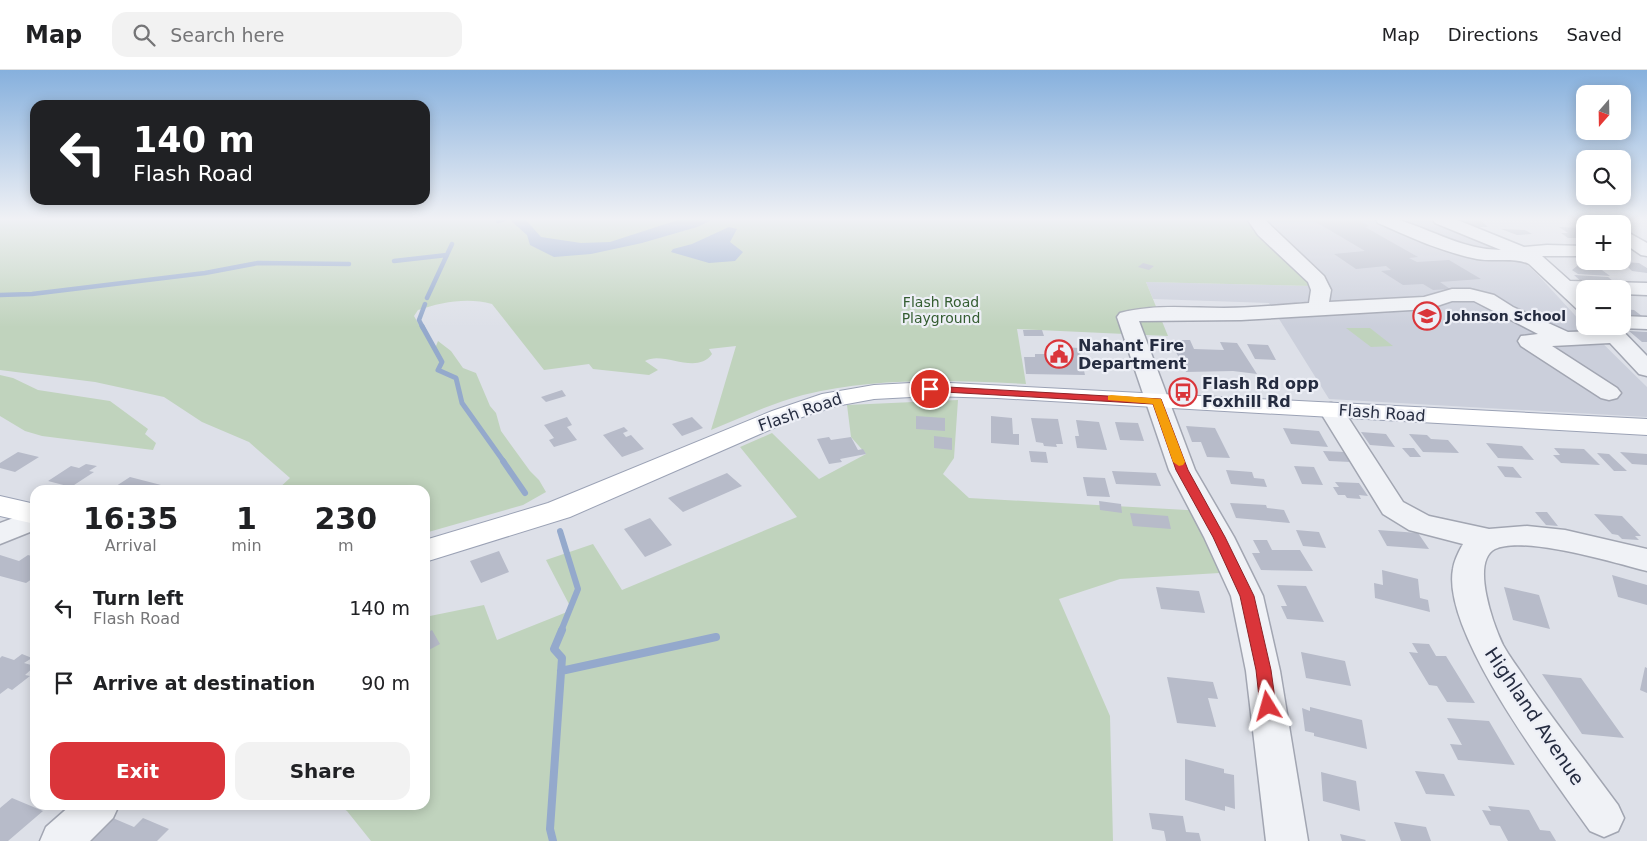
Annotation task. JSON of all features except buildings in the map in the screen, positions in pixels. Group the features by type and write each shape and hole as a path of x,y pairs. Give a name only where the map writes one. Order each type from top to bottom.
{"main road":[{"name":"Flash Road","path":"430,549 559,510 781,416 831,399 874,392 930,389 1647,427"},
{"path":"0,506 30,513"}],"street":[{"path":"1290,255 1317,280 1321,290 1318,309"},
{"path":"1525,255 1548,270 1576,297"},
{"path":"1565,287 1647,289"},
{"path":"1287,841 1263,670 1247,596 1219,537 1182,470 1127,317 1142,314 1218,315 1428,303 1440,296 1458,293 1479,296 1565,339 1583,335"},
{"path":"1631,326 1647,323"},
{"path":"1620,335 1647,369"},
{"path":"1331,410 1393,508 1419,523 1450,532 1489,539 1527,536 1566,540 1647,560"},
{"path":"0,534 30,520"},
{"name":"Highland Avenue","path":"1489,539 1476,548 1468,569 1470,597 1488,649 1532,718 1604,818"},
{"path":"61,841 94,810"}],"lane":[{"path":"1565,339 1529,341 1609,393"}],"shaded area":[{"name":"Johnson School","path":"1281,255 1510,255 1525,263 1537,274 1576,316 1576,335 1594,335 1647,387 1647,417 1329,399 1269,303 1153,299 1146,282 1312,286"}],"green space":[{"name":"Flash Road Playground","path":"0,255 1281,255 1313,286 1146,282 1168,336 1017,329 1026,384 914,381 831,389 791,398 711,430 736,346 709,349 712,354 705,360 697,363 652,358 645,361 658,370 649,375 593,369 589,364 544,370 492,304 464,301 427,307 418,310 414,316 434,351 438,341 451,351 463,368 476,373 490,406 496,413 501,431 546,492 523,505 430,532 430,485 282,485 290,478 249,442 202,422 164,397 95,382 0,370"},
{"path":"1346,328 1370,328 1393,346 1371,347"},
{"path":"0,375 13,378 38,390 110,401 148,429 145,434 156,443 153,450 42,436 25,431 0,416"},
{"path":"958,400 954,458 943,474 969,498 1205,511 1236,572 1120,579 1059,599 1110,716 1113,841 371,841 346,810 430,810 430,616 484,605 497,640 572,610 546,560 593,544 622,590 797,517 740,447 772,433 819,479 866,454 851,437 847,405"}],"water":[{"path":"550,255 579,255 554,257"},
{"path":"681,255 740,255 735,261 709,263"}],"waterway":[{"path":"394,261 447,255"},
{"path":"427,298 447,255"},
{"path":"0,295 32,294 205,273 258,263 349,264"},
{"path":"422,326 419,320 425,304"},
{"path":"422,326 442,362 438,370 456,378 462,403 504,462"},
{"path":"503,461 525,493"},
{"path":"560,531 578,589 561,631"},
{"path":"561,671 562,658 554,649 562,630"},
{"path":"561,671 716,637"},
{"path":"553,841 550,829 561,671"}],"slow traffic":[{"path":"1111,398 1157,401 1179,462"}],"place":[{"name":"Johnson School","path":"1427,316"},
{"name":"Nahant Fire Department","path":"1059,354"},
{"name":"Flash Rd opp Foxhill Rd","path":"1183,392"}],"route":[{"path":"930,389 997,391 1157,401 1182,470 1219,537 1247,596 1263,670 1268,706"}]}
